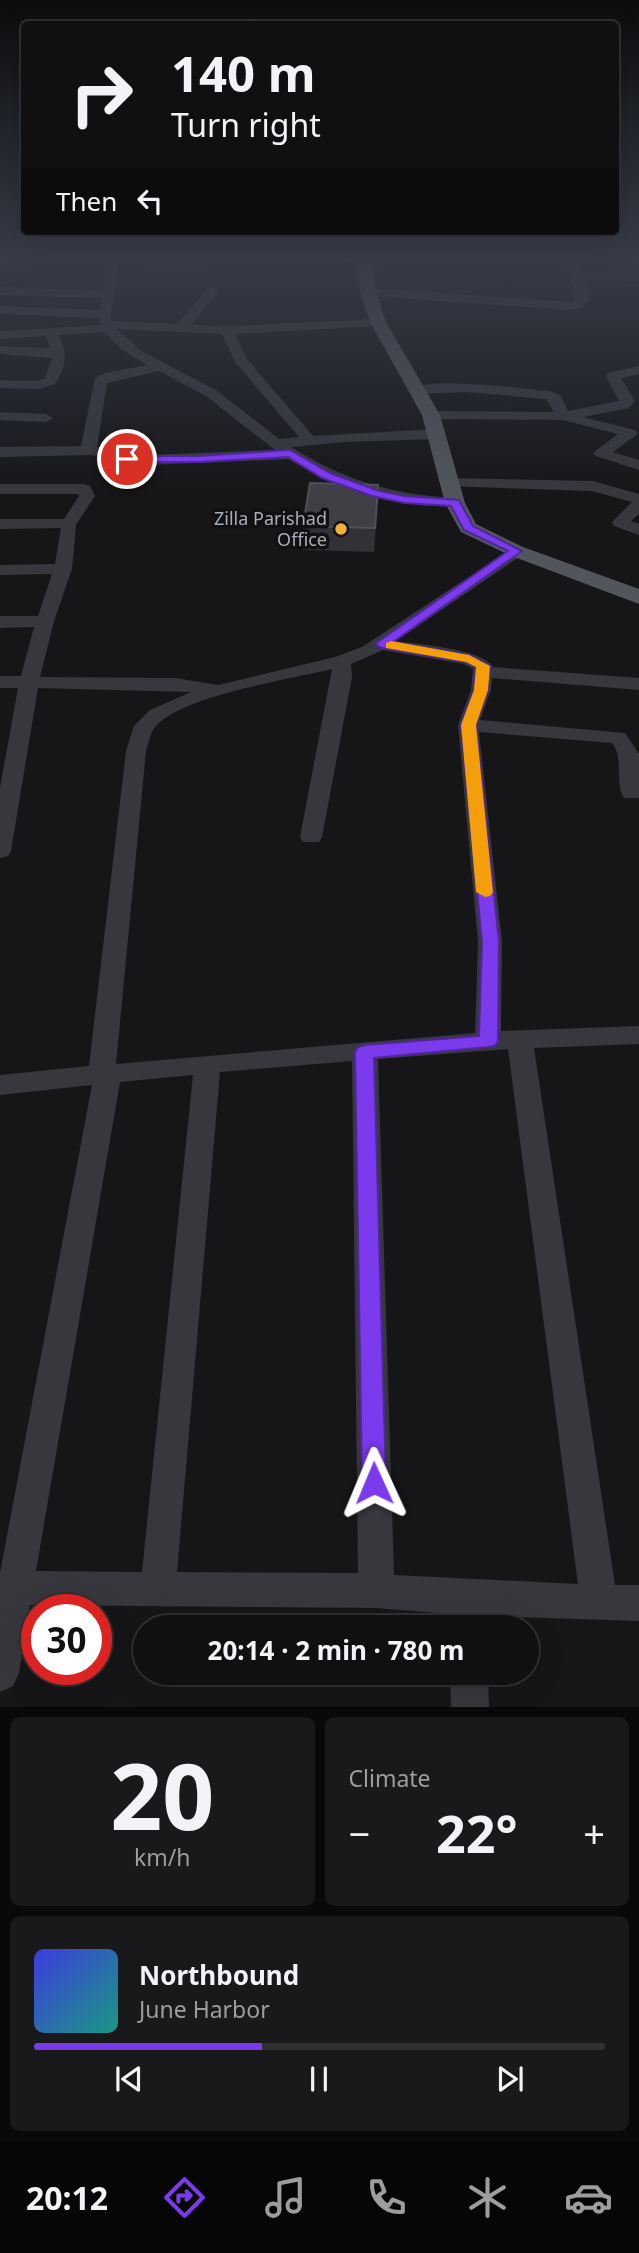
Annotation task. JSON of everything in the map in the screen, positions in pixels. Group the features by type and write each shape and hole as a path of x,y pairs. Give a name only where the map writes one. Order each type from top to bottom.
{"main road":[{"path":"386,336 434,424 455,503 468,528 516,551 637,593"}],"street":[{"path":"0,384 47,384 60,362 53,336"},
{"path":"116,336 121,342 159,367 212,394 276,444 326,476 376,494 455,503"},
{"path":"230,336 241,360 309,440"},
{"path":"0,350 59,352"},
{"path":"91,450 89,446 100,381 110,376 159,367"},
{"path":"276,444 434,424 563,416 633,408 613,376 639,370"},
{"path":"417,390 489,389 550,395 556,399 563,416"},
{"path":"0,416 46,418"},
{"path":"563,416 634,435"},
{"path":"634,435 601,453 639,465"},
{"path":"0,452 91,450 127,459 146,460 290,454"},
{"path":"450,483 582,485 639,499"},
{"path":"0,489 83,489 87,496 68,525 63,569 45,621 29,682 1,837"},
{"path":"639,505 620,522 639,530"},
{"path":"0,524 68,525"},
{"path":"1,1665 17,1588 107,1074 152,732 159,720 202,696 341,661 382,644 516,551"},
{"path":"0,570 63,569"},
{"path":"0,622 45,621"},
{"path":"382,644 469,659 483,666 481,690 468,725 490,942 488,1041"},
{"path":"310,837 342,677 341,661"},
{"path":"484,672 639,684"},
{"path":"0,682 175,684 228,690"},
{"path":"468,725 618,737 626,743 632,793"},
{"path":"0,1085 207,1064 488,1041 639,1035"},
{"path":"520,1040 599,1601"},
{"path":"365,1052 376,1591"},
{"path":"158,1588 207,1064"},
{"path":"17,1588 376,1591 467,1613 599,1601 639,1604"},
{"path":"469,1685 470,1707"}],"building":[{"path":"310,483 378,485 375,528 303,526"}],"slow traffic":[{"path":"391,645 452,655 483,666 481,690 468,725 485,892"}],"place":[{"name":"Zilla Parishad Office","path":"341,529"}],"route":[{"path":"127,459 199,459 290,454 326,476 376,494 426,502 455,503 468,528 516,551 382,644 452,655 483,666 481,690 468,725 490,942 488,1041 365,1052 374,1483"}]}
